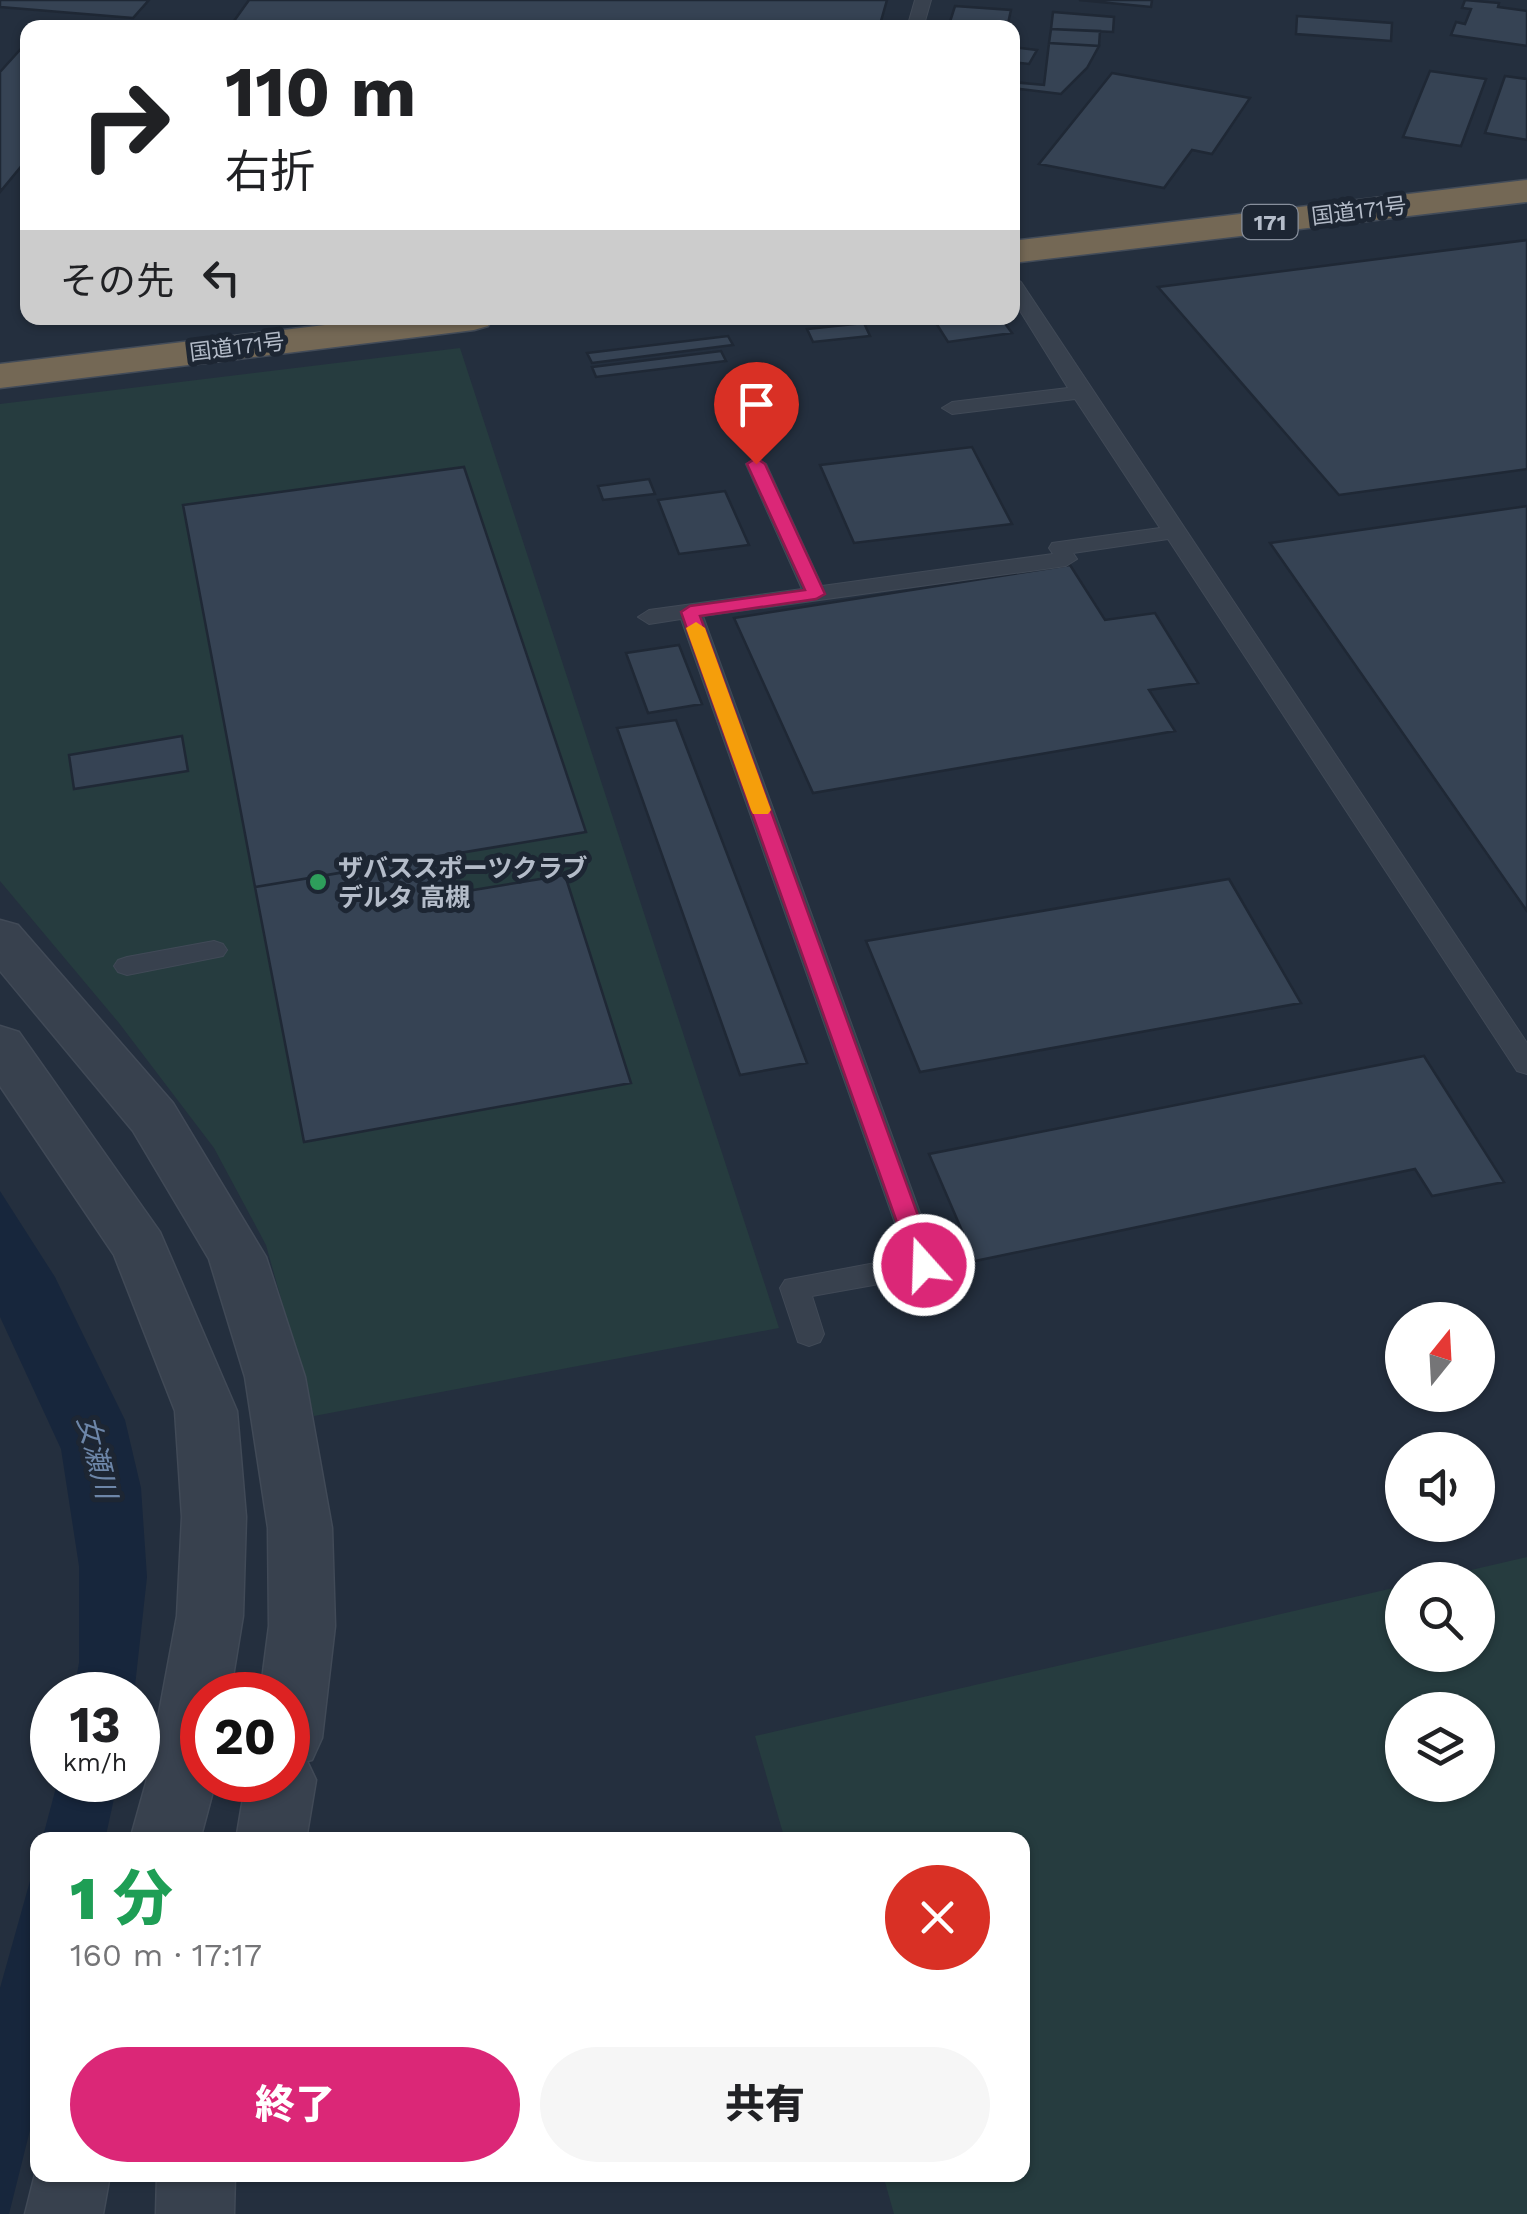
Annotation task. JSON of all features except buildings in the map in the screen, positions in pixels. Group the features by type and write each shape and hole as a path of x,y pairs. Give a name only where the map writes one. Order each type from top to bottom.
{"highway":[{"name":"国道171号","path":"1020,251 1527,191"},
{"name":"国道171号","path":"0,376 417,325"}],"street":[{"path":"0,937 152,1117 237,1257 275,1377 300,1528 302,1626 296,1672"},
{"path":"0,1045 140,1248 206,1410 214,1516 210,1616 181,1783 167,1832"},
{"path":"272,1832 277,1802"},
{"path":"195,2214 196,2182"}],"lane":[{"path":"1020,295 1527,1064"},
{"path":"952,408 1081,392"},
{"path":"756,464 816,594"},
{"path":"649,617 1066,558 1060,548 1174,532"},
{"path":"690,612 924,1265 795,1288 809,1334"},
{"path":"126,966 214,950"}],"green space":[{"name":"ザバススポーツクラブ デルタ 高槻","path":"460,348 779,1328 314,1416 266,1245 214,1148 119,1023 0,881 0,404"},
{"path":"1527,1557 1527,2214 894,2214 885,2182 1030,2182 1030,1832 783,1832 755,1736 1385,1590 1385,1672 1495,1672 1495,1564"}],"water":[{"name":"女瀬川","path":"0,1191 55,1277 125,1420 141,1488 147,1577 137,1672 77,1672 79,1566 61,1449 0,1317"},
{"path":"52,1802 113,1802 107,1832 44,1832"},
{"path":"30,1881 30,2130 9,2214 0,2214 0,1988"}],"slow traffic":[{"path":"696,628 761,810"}],"place":[{"name":"ザバススポーツクラブ デルタ 高槻","path":"318,882"}],"route":[{"path":"756,464 816,594 690,612 924,1265"}]}
